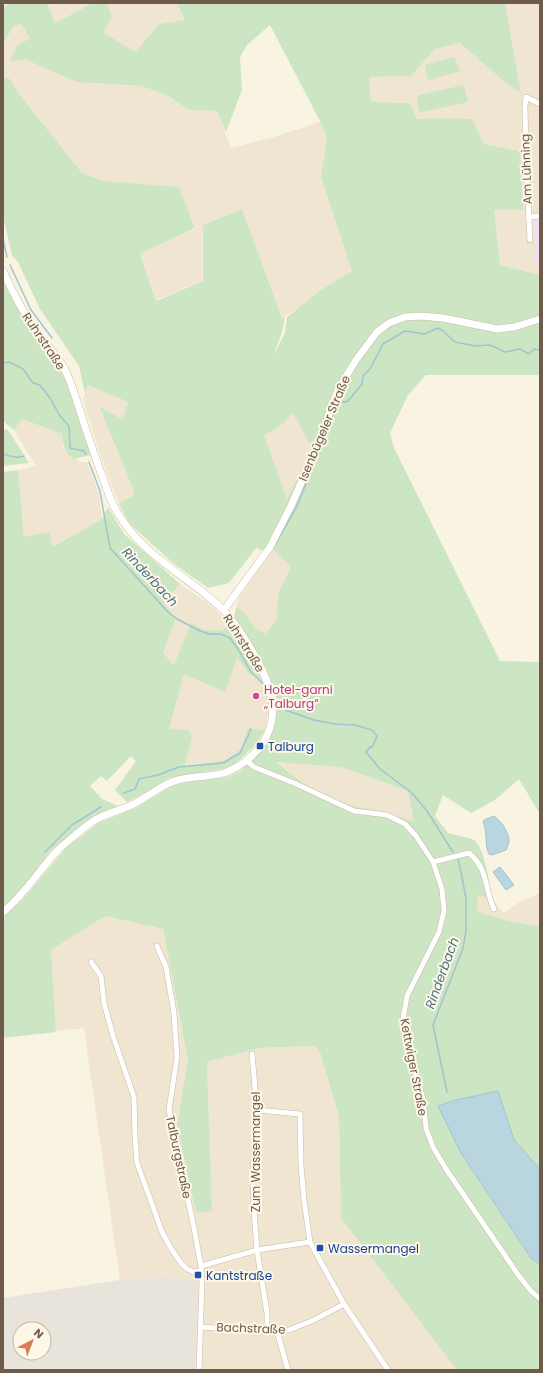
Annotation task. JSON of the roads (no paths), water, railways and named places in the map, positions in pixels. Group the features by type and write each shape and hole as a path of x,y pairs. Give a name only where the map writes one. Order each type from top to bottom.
{"main road":[{"name":"Ruhrstraße","path":"3,271 15,297 35,329 64,367 72,386 95,458 112,500 123,521 138,540 165,564 224,610 233,620 255,656 266,678 271,692 273,707 270,728 266,738 259,748 236,768 223,773 183,778 169,783 133,804 99,817 60,847 31,884 14,903 3,912"},
{"name":"Isenbügeler Straße","path":"224,610 270,547 291,506 325,428 331,407 339,388 356,360 377,332 389,323 405,317 421,316 443,318 497,329 514,327 540,319"}],"street":[{"name":"Am Lühning","path":"530,240 526,159 526,97 540,104"},
{"path":"528,217 540,216"},
{"name":"Kettwiger Straße","path":"246,760 254,767 354,810 387,815 405,824 416,836 433,862 442,889 444,911 439,932 407,996 403,1018 407,1044 423,1099 426,1128 433,1147 446,1169 519,1276 530,1291 540,1299"},
{"path":"433,862 469,853 481,867 494,909"},
{"name":"Talburgstraße","path":"157,946 166,967 174,1013 177,1057 169,1110 189,1200 201,1269 199,1370"},
{"path":"91,962 101,976 104,1003 113,1036 134,1097 135,1137 138,1163 154,1211 167,1243 181,1263 187,1269 194,1272 257,1250 310,1242"},
{"name":"Zum Wassermangel","path":"252,1054 257,1110 253,1176 254,1210 257,1250 267,1313 267,1331"},
{"path":"257,1110 300,1114 301,1165 310,1242 344,1304 388,1370"},
{"name":"Bachstraße","path":"200,1326 267,1331 289,1330 344,1304"},
{"path":"277,1331 288,1370"}],"water":[{"path":"494,816 504,827 508,834 509,841 506,850 492,855 489,854 483,822 484,820"},
{"path":"500,867 514,885 506,890 493,872"},
{"path":"498,1091 514,1140 540,1169 540,1265 531,1258 461,1153 438,1106 456,1100"}],"waterway":[{"path":"3,239 7,257"},
{"path":"10,265 31,310 52,338"},
{"path":"274,547 297,506 324,441 335,409 339,403 348,401 362,384 363,376 370,369 383,344 405,331 424,334 438,328 455,342 475,346 490,345 505,352 520,349 529,354 534,349 540,350"},
{"path":"3,363 9,362 23,369 33,383 40,385 50,398 60,416 69,426 70,448 84,451 86,454"},
{"path":"3,454 16,457 24,456"},
{"name":"Rinderbach","path":"89,462 100,491 110,548 168,612 177,619 200,631 209,634 221,634 230,638 251,672 262,683"},
{"name":"Rinderbach","path":"282,707 285,710 314,720 335,724 355,725 372,730 377,736 373,746 366,752 380,769 412,793 427,811 453,852"},
{"path":"124,793 135,789 139,779 158,775 179,767 223,763 240,753 251,729"},
{"path":"45,852 72,825 101,807"},
{"name":"Rinderbach","path":"447,1092 433,1025 463,948 466,931 466,899 458,859"}],"place":[{"name":"Hotel-garni „Talburg“","path":"256,696"},
{"name":"Talburg","path":"260,746"},
{"name":"Wassermangel","path":"320,1248"},
{"name":"Kantstraße","path":"198,1275"}]}
